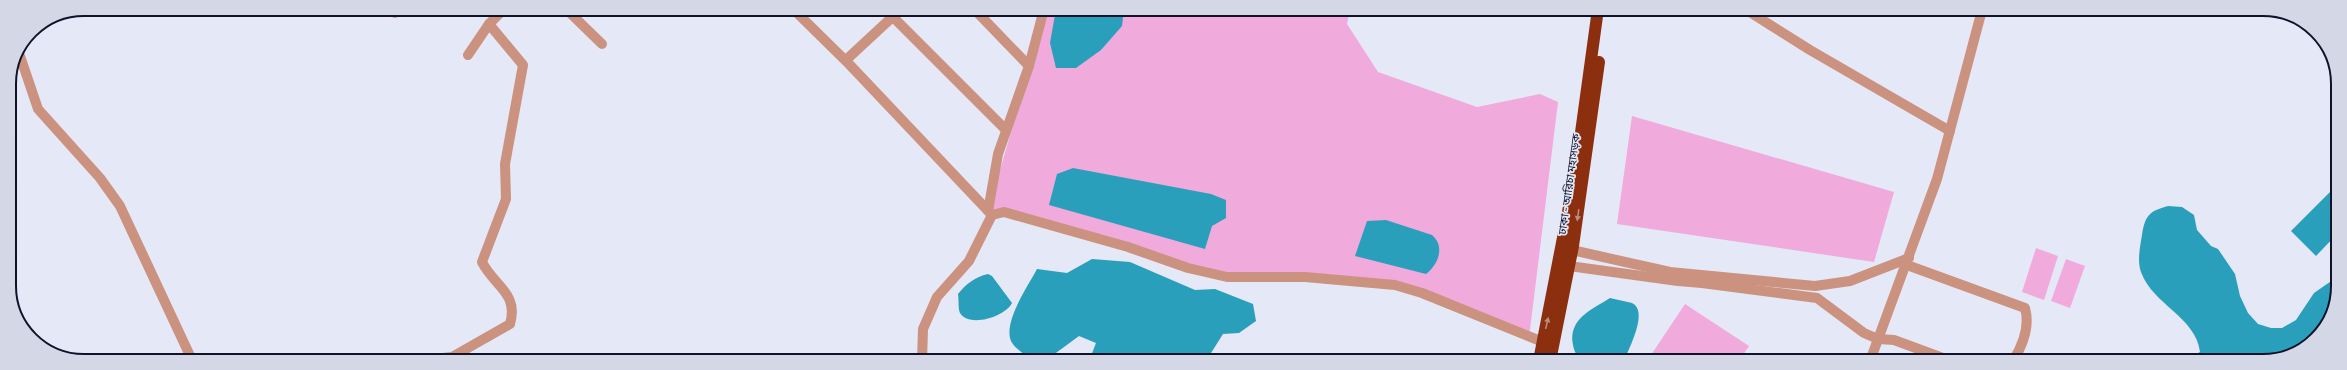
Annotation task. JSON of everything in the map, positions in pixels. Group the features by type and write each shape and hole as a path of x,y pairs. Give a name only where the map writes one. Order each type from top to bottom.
{"highway":[{"path":"1540,354 1575,176 1597,16"},
{"name":"ঢাকা - আরিচা মহাসড়ক","path":"1551,354 1572,250 1605,16"}],"street":[{"path":"468,55 474,42 495,16"},
{"path":"573,16 602,44"},
{"path":"800,16 846,60 990,213"},
{"path":"981,16 1029,66"},
{"path":"922,354 922,329 937,297 969,261 990,213 998,154 1029,66 1042,16"},
{"path":"1754,16 1950,131"},
{"path":"1873,354 1938,178 1980,16"},
{"path":"846,60 892,17 1006,130"},
{"path":"458,354 492,336 510,324 514,312 504,291 486,271 482,262 506,199 506,164 523,65 489,24"},
{"path":"21,58 38,109 100,178 120,206 189,354"},
{"path":"990,213 1004,212 1128,247 1188,268 1227,276 1305,277 1395,285 1422,293 1543,342"},
{"path":"1572,250 1670,272 1815,286 1850,282 1908,261 2025,308 2028,319 2020,349 2017,354"},
{"path":"1569,266 1678,282 1702,283 1817,298 1864,333 1878,339 1894,340 1932,354"}],"shaded area":[{"path":"1045,16 1349,16 1347,24 1378,72 1477,107 1540,94 1558,102 1529,338 1395,285 1204,271 988,211"},
{"path":"1632,116 1894,192 1874,262 1617,224"},
{"path":"2036,248 2058,256 2044,300 2022,292"},
{"path":"2066,259 2085,266 2070,308 2051,301"},
{"path":"1685,304 1749,346 1744,354 1652,354"}],"water":[{"path":"1055,16 1123,16 1122,26 1101,50 1076,68 1056,68 1050,43"},
{"path":"1073,168 1211,194 1226,200 1226,218 1212,226 1205,249 1049,205 1057,174"},
{"path":"2331,191 2331,240 2316,256 2291,231"},
{"path":"2168,206 2182,207 2194,215 2197,230 2211,246 2218,249 2235,274 2240,296 2248,313 2258,324 2271,328 2282,328 2296,320 2314,293 2331,281 2327,308 2322,320 2308,337 2297,345 2277,353 2196,354 2200,352 2197,340 2191,329 2155,294 2141,272 2139,254 2143,229 2149,215 2156,210"},
{"path":"1386,220 1432,235 1436,239 1439,255 1431,270 1426,274 1355,256 1367,221"},
{"path":"1092,259 1130,262 1195,290 1215,289 1253,304 1256,321 1239,333 1223,334 1210,354 1092,354 1096,343 1079,336 1055,354 1024,354 1013,344 1009,333 1013,314 1023,294 1037,269 1067,273"},
{"path":"988,274 992,276 1012,303 1002,313 995,316 987,319 971,320 959,311 958,294 971,281"},
{"path":"1610,298 1632,303 1637,307 1639,314 1638,321 1627,354 1576,354 1573,347 1572,336 1574,328 1582,316"}]}
